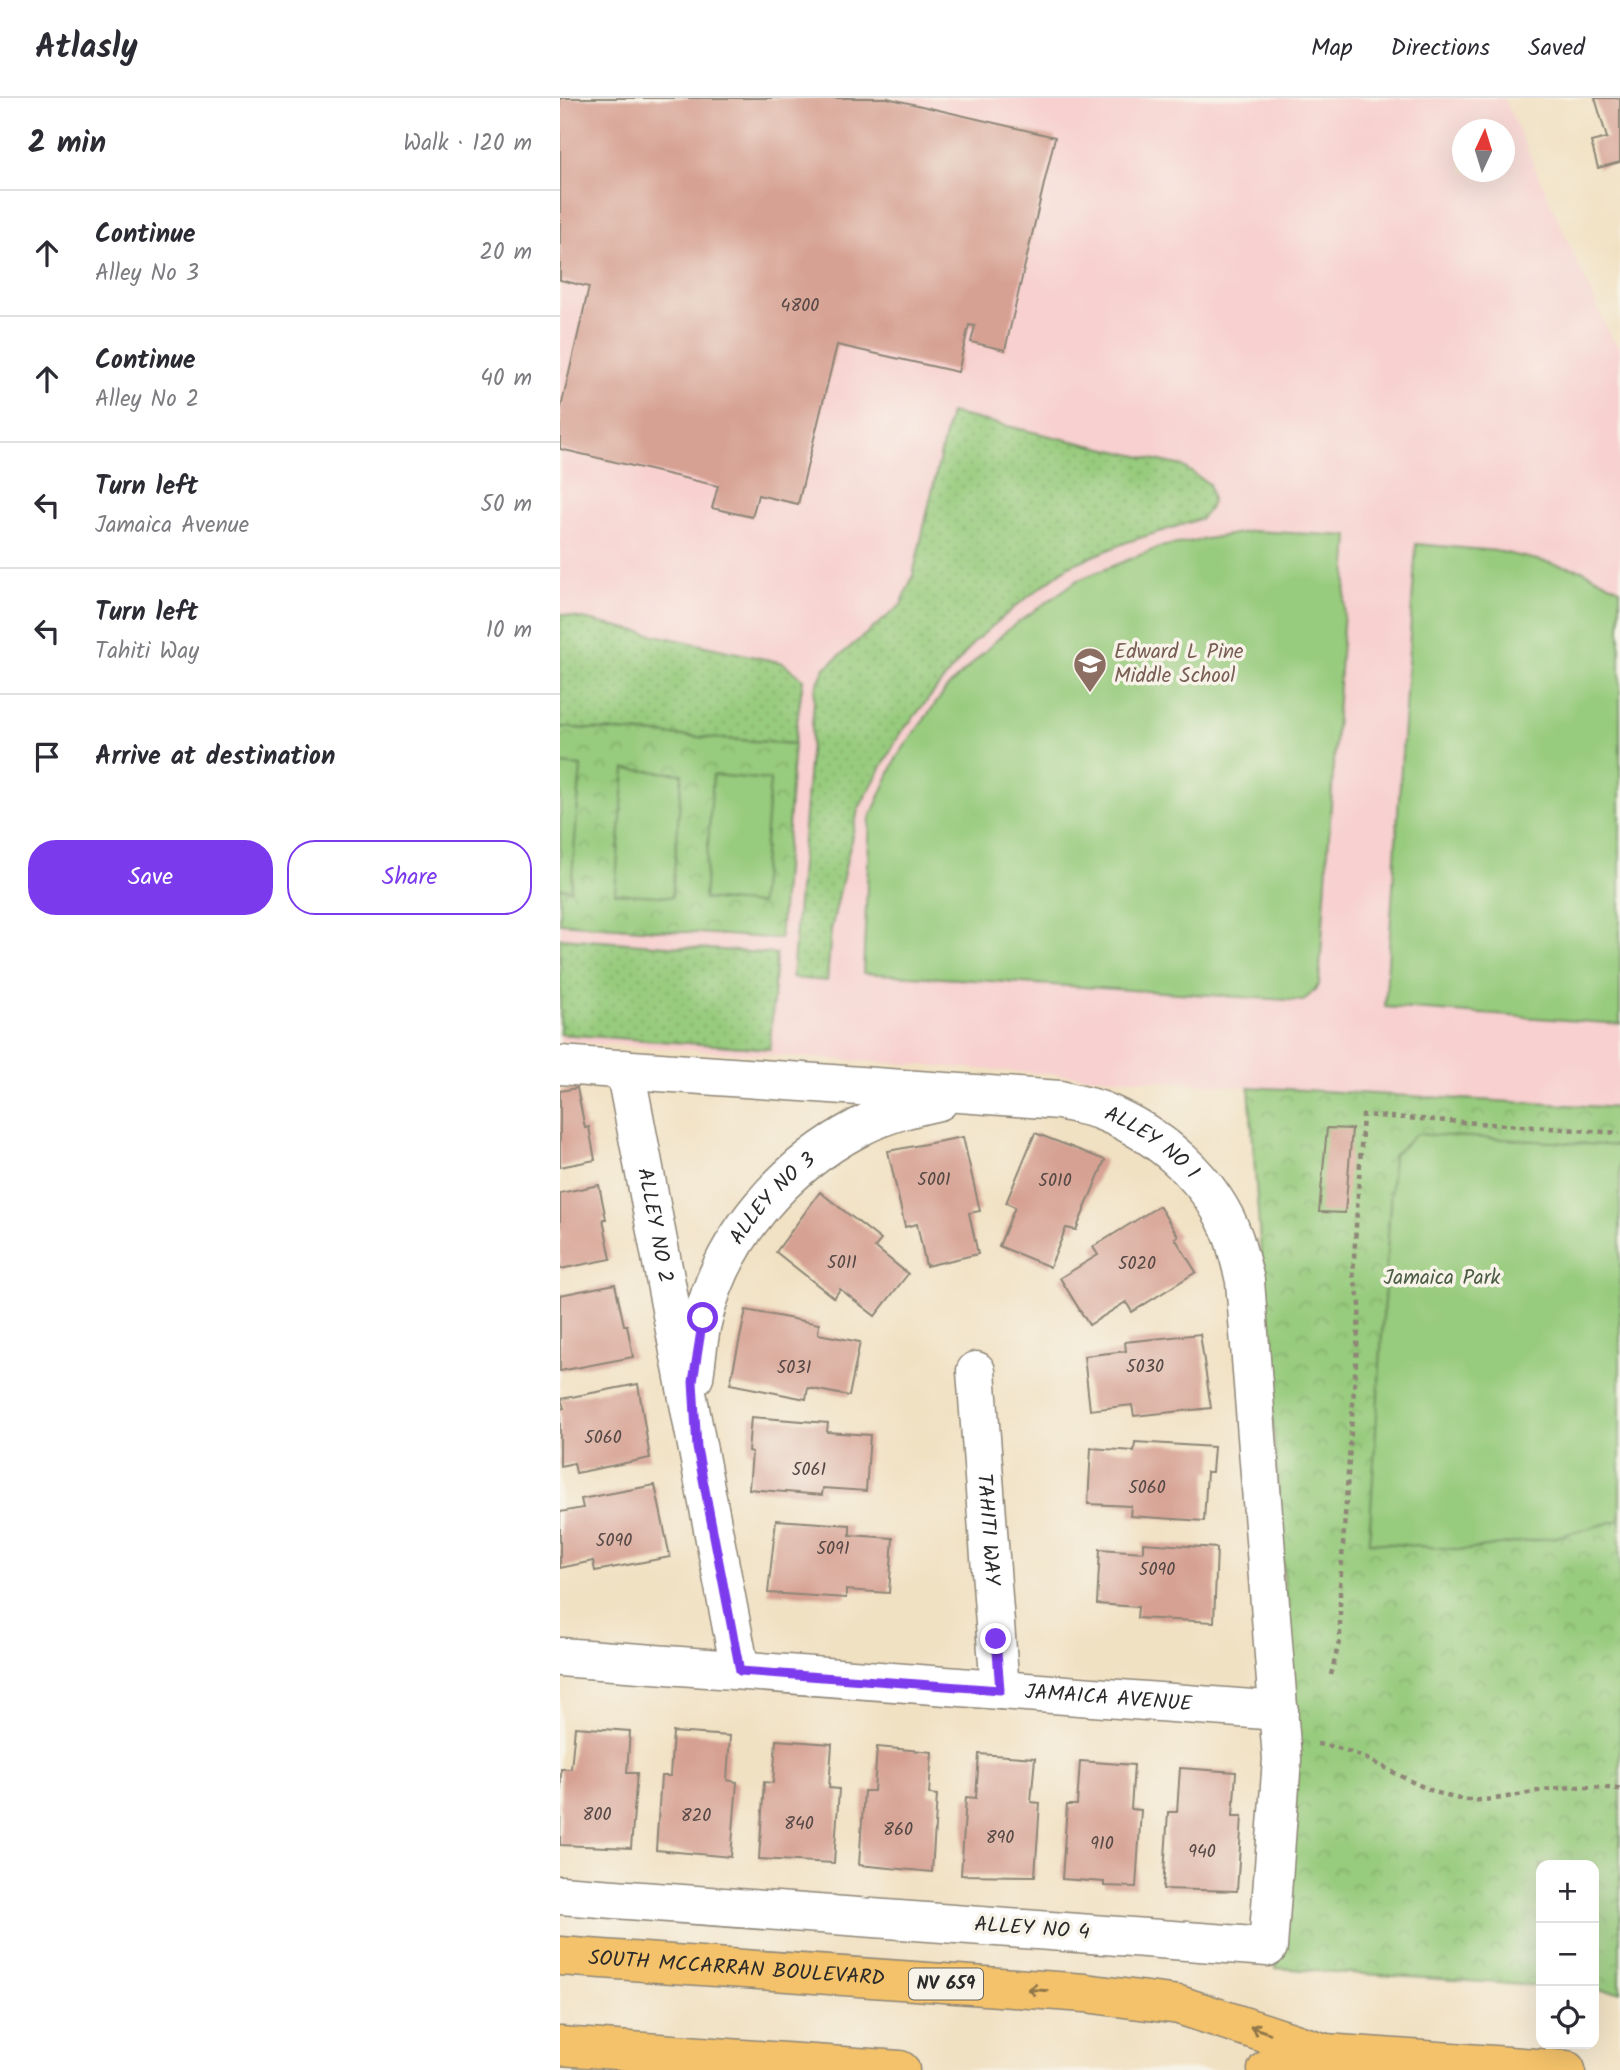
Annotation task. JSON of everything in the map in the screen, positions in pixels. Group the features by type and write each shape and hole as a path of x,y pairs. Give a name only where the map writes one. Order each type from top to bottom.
{"main road":[{"name":"SOUTH MCCARRAN BOULEVARD","path":"560,1956 1099,1995 1179,2005 1325,2053 1566,2070"},
{"path":"560,2046 900,2070"},
{"name":"SOUTH MCCARRAN BOULEVARD","path":"1267,2070 1325,2053"}],"street":[{"name":"ALLEY NO 1","path":"560,1065 1060,1100 1101,1111 1144,1131 1181,1159 1210,1194 1233,1237 1245,1281 1280,1725"},
{"name":"ALLEY NO 2","path":"625,1069 740,1671"},
{"name":"ALLEY NO 3","path":"697,1448 693,1382 703,1318 728,1257 747,1224 777,1188 817,1152 859,1127 909,1107 941,1100 1011,1096"},
{"name":"TAHITI WAY","path":"976,1371 1000,1690"},
{"name":"JAMAICA AVENUE","path":"560,1657 1000,1690 1280,1725"},
{"name":"ALLEY NO 4","path":"560,1895 1268,1947 1282,1759 1280,1725"}],"path":[{"path":"1331,1675 1340,1638 1340,1587 1360,1304 1353,1263 1363,1115 1620,1133"},
{"path":"1280,1725 1457,1798 1490,1800 1579,1787 1620,1789"}],"shaded area":[{"name":"Edward L Pine Middle School","path":"560,98 1504,98 1513,119 1452,119 1452,182 1515,182 1515,123 1611,338 1620,347 1620,1108 1249,1087 560,1041"}],"green space":[{"path":"950,413 1182,466 1209,484 1211,503 1200,519 1127,542 1069,566 975,641 900,734 858,810 831,930 827,981 792,978 815,689 825,668 901,605 913,575"},
{"path":"1252,531 1349,536 1319,985 1304,1001 863,973 870,818 897,757 947,688 1007,630 1078,580 1160,547"},
{"path":"1416,544 1497,551 1582,570 1620,589 1620,1024 1385,1007"},
{"path":"560,614 783,663 803,679 794,744 560,727"},
{"path":"560,727 794,744 780,939 560,923"},
{"path":"560,764 581,766 571,889 560,888"},
{"path":"625,769 682,774 672,897 615,893"},
{"path":"713,775 770,780 760,904 704,899"},
{"path":"560,938 776,954 770,1049 560,1034"},
{"name":"Jamaica Park","path":"1249,1087 1620,1108 1620,1992 1599,1990 1599,1860 1536,1860 1536,1986 1276,1968 1296,1747"},
{"path":"1416,1134 1620,1146 1620,1520 1556,1537 1466,1550 1369,1542 1393,1156"}],"building":[{"path":"560,98 887,98 1055,137 1005,350 971,342 975,326 969,325 958,372 837,345 798,504 758,495 752,517 712,508 718,486 560,449 560,412 589,287 560,280"},
{"path":"1595,98 1620,98 1620,162 1598,168 1591,142 1607,138"},
{"path":"577,1088 585,1128 589,1127 595,1160 560,1167 560,1091"},
{"path":"1327,1128 1352,1129 1345,1213 1319,1212"},
{"path":"1035,1133 1105,1160 1076,1230 1066,1228 1050,1267 999,1246 1015,1207 1006,1203"},
{"path":"963,1137 980,1211 969,1213 978,1254 926,1266 917,1224 905,1227 888,1151"},
{"path":"599,1185 611,1259 560,1269 560,1193"},
{"path":"820,1192 881,1240 875,1247 908,1274 875,1316 840,1289 834,1298 776,1252"},
{"path":"1159,1206 1196,1272 1132,1312 1126,1302 1089,1325 1060,1278 1098,1255 1093,1247"},
{"path":"615,1284 633,1357 560,1371 560,1295"},
{"path":"746,1310 819,1324 818,1334 860,1342 849,1396 808,1388 806,1399 730,1384"},
{"path":"1200,1334 1211,1408 1134,1416 1132,1405 1090,1410 1084,1356 1126,1351 1125,1342"},
{"path":"638,1384 650,1458 576,1473 574,1463 560,1466 560,1409 564,1408 561,1399"},
{"path":"751,1417 828,1423 827,1432 870,1435 866,1491 823,1488 822,1495 749,1489"},
{"path":"1135,1442 1214,1447 1212,1472 1207,1472 1204,1521 1130,1516 1131,1506 1088,1504 1091,1448 1134,1451"},
{"path":"655,1485 670,1557 595,1571 593,1561 560,1568 560,1512 583,1508 581,1499"},
{"path":"776,1520 850,1525 850,1535 893,1538 889,1593 846,1590 846,1598 768,1593"},
{"path":"1143,1543 1217,1548 1214,1622 1137,1618 1138,1607 1097,1604 1100,1549 1143,1552"},
{"path":"575,1727 630,1731 627,1773 637,1773 631,1848 560,1845 561,1769 571,1769"},
{"path":"673,1732 730,1736 727,1780 737,1782 731,1857 656,1850 661,1776 670,1776"},
{"path":"776,1740 832,1744 829,1788 839,1789 834,1863 759,1859 764,1782 773,1783"},
{"path":"877,1747 932,1752 929,1794 937,1795 932,1872 859,1865 864,1791 874,1791"},
{"path":"979,1754 1035,1758 1031,1802 1040,1803 1035,1876 961,1875 966,1797 976,1798"},
{"path":"1080,1761 1134,1765 1131,1809 1141,1810 1136,1887 1104,1886 1104,1882 1062,1879 1067,1805 1077,1805"},
{"path":"1180,1768 1236,1772 1233,1816 1242,1816 1237,1891 1163,1889 1168,1812 1177,1812"}],"place":[{"name":"Edward L Pine Middle School","path":"1090,694"}],"route":[{"path":"703,1318 693,1382 697,1448 740,1671 1000,1690 996,1639"}]}
